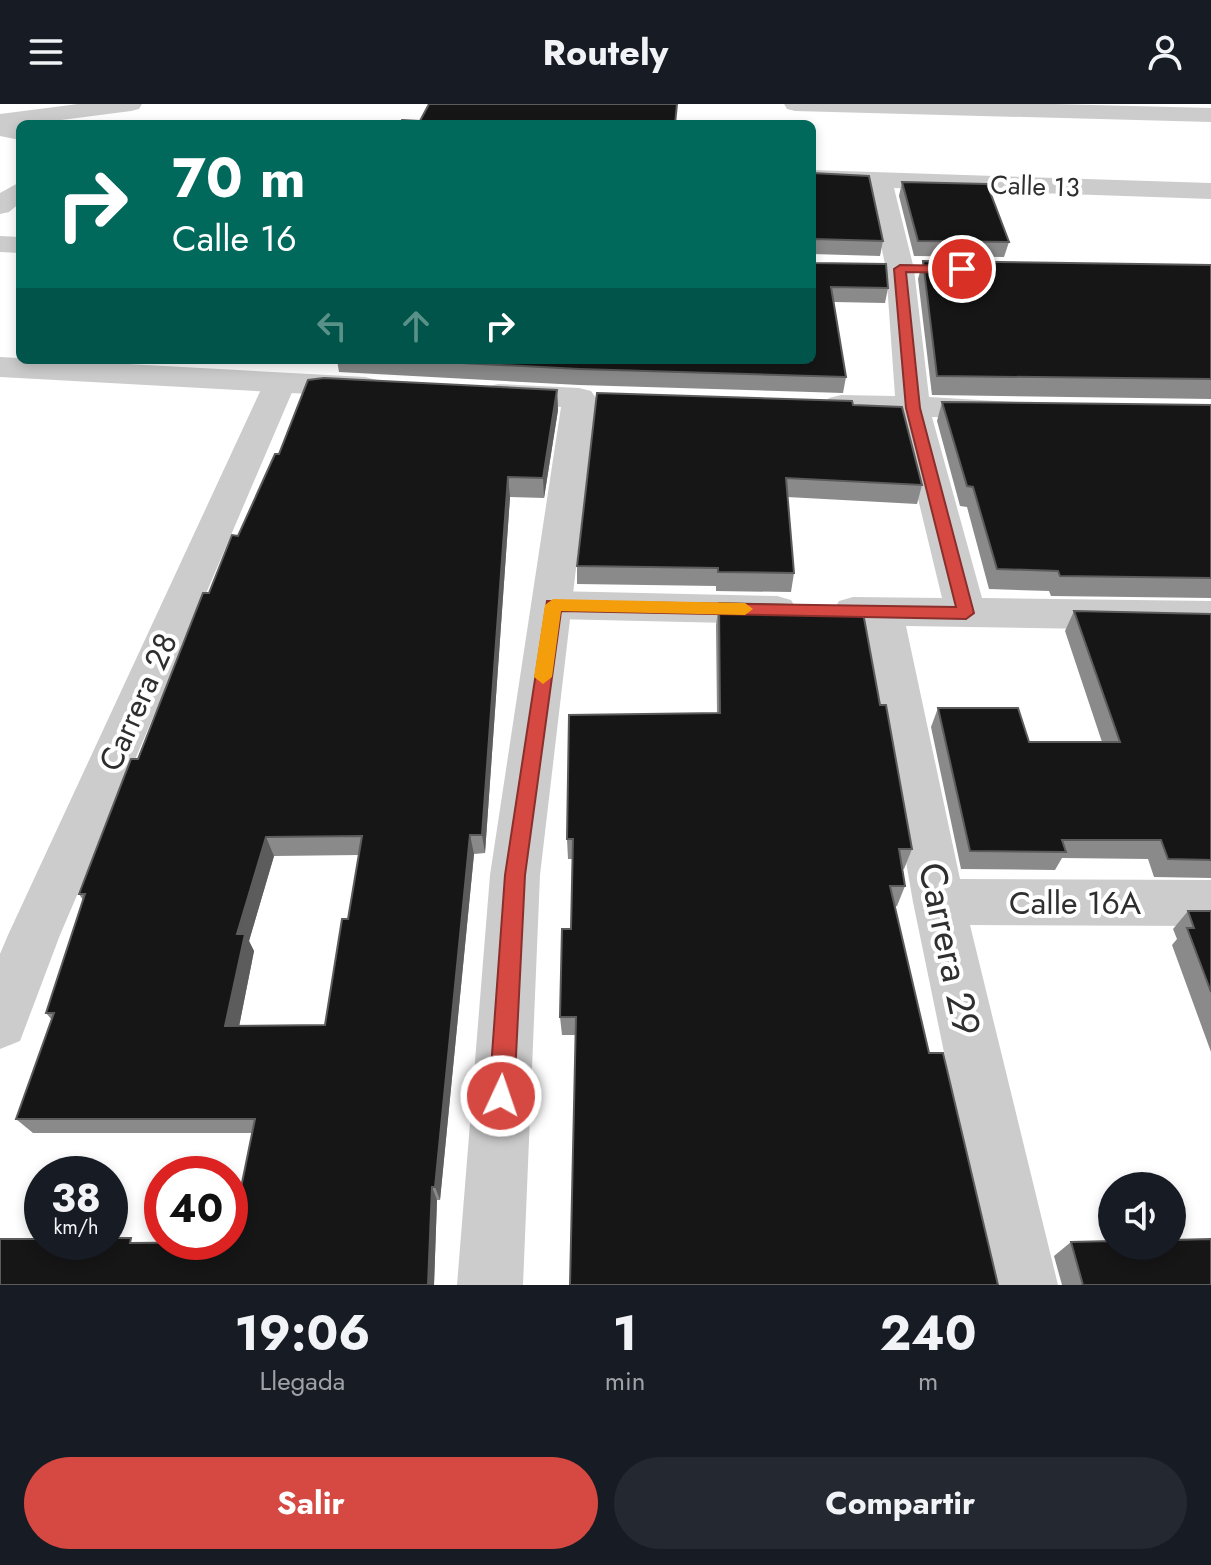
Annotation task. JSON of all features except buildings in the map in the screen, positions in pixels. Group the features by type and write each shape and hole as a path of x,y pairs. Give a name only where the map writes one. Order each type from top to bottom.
{"street":[{"path":"0,121 131,104"},
{"path":"795,104 1211,115"},
{"name":"Calle 13","path":"816,178 1211,191"},
{"path":"880,181 886,268 913,408 966,613"},
{"path":"0,206 16,193"},
{"path":"886,268 931,269"},
{"path":"0,367 390,389"},
{"name":"Carrera 28","path":"0,1022 34,935 280,383"},
{"path":"469,392 595,398 553,605 515,875 490,1285"},
{"path":"817,405 1038,409"},
{"path":"553,605 1211,616"},
{"name":"Carrera 29","path":"883,612 939,902 1025,1285"},
{"name":"Calle 16A","path":"939,902 1211,903"}],"slow traffic":[{"path":"543,677 553,605 745,609"}],"route":[{"path":"501,1096 515,875 553,605 966,613 913,408 900,269 962,269"}]}
